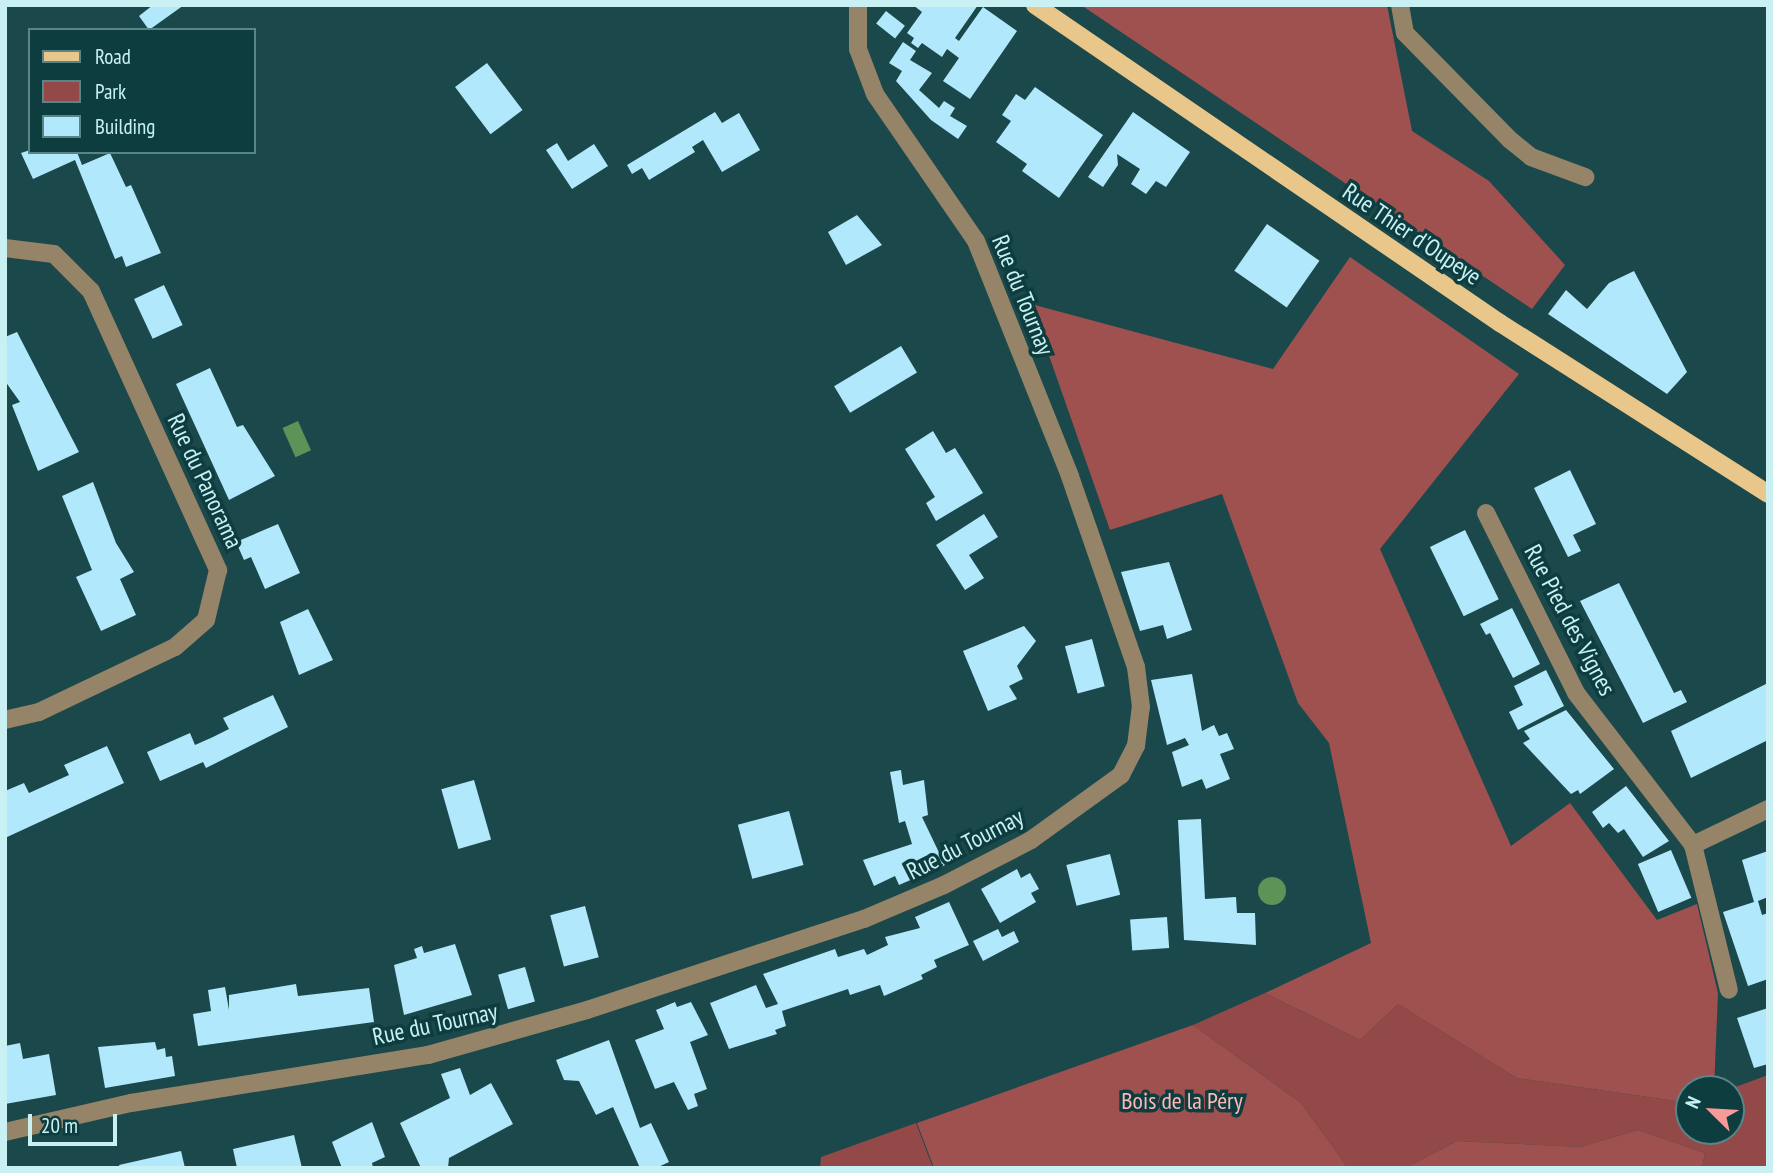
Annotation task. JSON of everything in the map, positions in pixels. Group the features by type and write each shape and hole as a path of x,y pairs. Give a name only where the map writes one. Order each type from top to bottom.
{"main road":[{"name":"Rue Thier d'Oupeye","path":"1035,5 1500,323 1768,494"}],"street":[{"name":"Rue du Tournay","path":"5,1132 131,1102 428,1055 587,1010 863,919 944,885 1041,834 1121,775 1136,746 1139,720 1136,667 1070,476 976,241 875,94 858,49 858,5"},
{"path":"1400,5 1405,33 1509,139 1531,157 1585,177"},
{"name":"Rue du Panorama","path":"5,248 54,254 91,291 218,570 206,620 175,647 39,712 5,720"},
{"name":"Rue Pied des Vignes","path":"1486,513 1576,693 1693,845 1729,990"},
{"path":"1693,845 1768,809"}],"green space":[{"path":"1081,5 1387,5 1412,131 1489,181 1565,265 1532,309"},
{"path":"1350,257 1519,374 1380,549 1511,846 1570,803 1657,920 1697,904 1718,993 1715,1075 1675,1075 1675,1101 1517,1078 1398,1004 1360,1040 1265,993 1371,943 1329,743 1298,703 1222,494 1110,530 1031,304 1273,369"},
{"path":"1265,993 1360,1040 1398,1004 1517,1078 1675,1101 1675,1143 1638,1130 1580,1147 1457,1141 1405,1168 1348,1168 1301,1103 1193,1025"},
{"name":"Bois de la Péry","path":"1193,1025 1301,1103 1348,1168 934,1168 917,1123"},
{"path":"1768,1075 1768,1168 1702,1168 1705,1153 1682,1145 1745,1145 1745,1083"},
{"path":"916,1123 933,1168 820,1168 821,1157"},
{"path":"1638,1130 1675,1143 1675,1145 1705,1153 1702,1168 1405,1168 1457,1141 1580,1147"}],"shaded area":[{"path":"298,421 311,450 295,457 282,428"},
{"path":"1272,877 1282,881 1286,891 1282,901 1272,905 1262,901 1258,891 1262,881"}],"building":[{"path":"153,5 184,5 152,28 148,28 139,16"},
{"path":"913,5 978,5 955,38 959,41 983,7 1017,31 970,99 943,81 959,58 947,49 942,57 922,43 918,48 911,43 914,38 907,33 922,12"},
{"path":"886,11 905,26 895,38 876,24"},
{"path":"903,42 916,51 910,60 932,73 919,90 939,108 944,101 955,108 950,116 967,126 958,139 931,120 896,81 902,71 889,63"},
{"path":"487,63 523,110 491,134 455,87"},
{"path":"1035,87 1103,135 1059,198 1022,171 1027,164 996,142 1011,121 1002,115 1016,94 1025,100"},
{"path":"715,112 722,123 739,113 760,150 722,172 703,140 692,147 695,152 649,180 642,168 632,174 627,165"},
{"path":"1133,112 1190,152 1166,187 1156,181 1146,194 1131,184 1140,169 1117,154 1118,165 1103,187 1088,177"},
{"path":"557,143 568,161 594,144 608,166 572,189 546,150"},
{"path":"28,151 28,154 78,154 82,165 110,154 126,187 131,185 161,253 126,267 122,256 115,259 75,160 33,179 21,153"},
{"path":"857,215 882,245 846,265 828,232"},
{"path":"1267,224 1319,261 1287,307 1234,271"},
{"path":"1634,271 1687,372 1667,394 1548,314 1566,290 1587,309 1609,283"},
{"path":"164,285 183,325 153,339 134,299"},
{"path":"17,332 79,452 38,471 12,405 20,402 5,381 5,337"},
{"path":"901,346 917,373 850,413 834,386"},
{"path":"210,368 237,427 243,425 275,476 229,500 176,384"},
{"path":"933,431 946,453 955,448 983,493 936,521 926,503 935,497 905,449"},
{"path":"1570,470 1596,524 1573,535 1581,551 1568,557 1534,488"},
{"path":"93,482 116,543 134,572 120,579 136,615 101,631 76,577 92,570 62,496"},
{"path":"984,514 998,537 969,555 984,578 965,590 936,545"},
{"path":"278,524 300,573 265,589 251,557 244,560 236,542"},
{"path":"1465,530 1499,599 1464,616 1430,547"},
{"path":"1169,562 1192,630 1167,639 1163,625 1140,631 1121,572"},
{"path":"1619,583 1674,693 1681,690 1687,702 1643,723 1580,601"},
{"path":"1512,608 1540,664 1513,678 1490,633 1486,635 1480,624"},
{"path":"308,609 333,660 299,675 280,622"},
{"path":"1024,626 1036,641 1017,666 1023,679 1009,686 1017,699 988,711 963,651"},
{"path":"1092,639 1105,686 1078,694 1065,646"},
{"path":"1546,670 1564,706 1518,730 1509,712 1523,705 1514,686"},
{"path":"1192,674 1202,731 1214,725 1219,736 1227,733 1234,749 1220,754 1230,779 1206,789 1202,779 1182,787 1172,752 1189,745 1185,738 1167,745 1151,680"},
{"path":"1768,683 1768,740 1691,778 1671,731"},
{"path":"273,695 288,727 206,768 203,762 160,781 147,752 190,733 195,745 213,737 229,729 223,718"},
{"path":"1566,710 1614,769 1580,794 1578,790 1571,794 1523,743 1530,739 1524,731"},
{"path":"107,746 124,783 5,838 5,791 24,783 29,793 69,775 64,765"},
{"path":"901,770 903,785 924,780 928,815 922,817 945,865 899,885 895,876 874,886 863,860 912,844 905,821 899,823 890,772"},
{"path":"474,780 491,840 458,849 441,789"},
{"path":"1626,786 1669,841 1643,857 1624,829 1618,833 1609,823 1603,828 1592,812"},
{"path":"789,811 803,865 752,879 738,825"},
{"path":"1201,819 1205,899 1236,897 1237,913 1255,913 1256,945 1184,940 1178,820"},
{"path":"1671,850 1691,898 1658,912 1638,864"},
{"path":"1768,851 1768,897 1758,901 1762,915 1768,913 1768,979 1748,986 1723,912 1754,902 1742,860"},
{"path":"1110,854 1120,895 1076,906 1066,865"},
{"path":"1017,869 1021,878 1030,873 1039,889 1031,893 1036,902 1000,923 981,889"},
{"path":"949,902 969,945 934,960 937,967 921,975 923,979 884,996 880,985 850,995 848,989 782,1011 786,1026 775,1030 777,1034 729,1049 710,1003 756,985 766,1008 778,1004 763,974 835,949 838,957 864,949 867,955 888,945 885,937 920,928 915,917"},
{"path":"585,906 599,957 564,967 550,915"},
{"path":"1167,917 1169,948 1132,951 1130,920"},
{"path":"998,929 1002,937 1014,931 1019,942 983,961 973,941"},
{"path":"455,944 472,995 404,1015 394,965 417,958 414,949 422,946 424,953"},
{"path":"525,967 535,1002 508,1009 498,975"},
{"path":"296,984 298,996 369,988 374,1022 198,1046 193,1014 211,1011 208,990 225,987 229,1010 229,995"},
{"path":"675,1002 677,1007 691,1002 708,1035 690,1042 707,1089 694,1094 698,1106 688,1110 674,1082 655,1089 635,1040 664,1029 656,1010"},
{"path":"1768,1008 1768,1064 1754,1068 1737,1018"},
{"path":"609,1040 640,1128 651,1123 669,1162 656,1168 640,1168 613,1107 596,1115 579,1081 564,1080 556,1060"},
{"path":"155,1042 157,1050 165,1048 166,1057 172,1056 175,1076 105,1088 98,1047"},
{"path":"20,1043 23,1059 49,1054 56,1095 5,1104 5,1046"},
{"path":"460,1068 470,1095 491,1083 513,1124 449,1158 448,1168 421,1168 400,1123 450,1098 441,1074"},
{"path":"372,1122 385,1157 372,1163 373,1168 342,1168 332,1142"},
{"path":"294,1135 302,1168 237,1168 233,1149"},
{"path":"181,1151 185,1168 120,1168 119,1165"}]}
